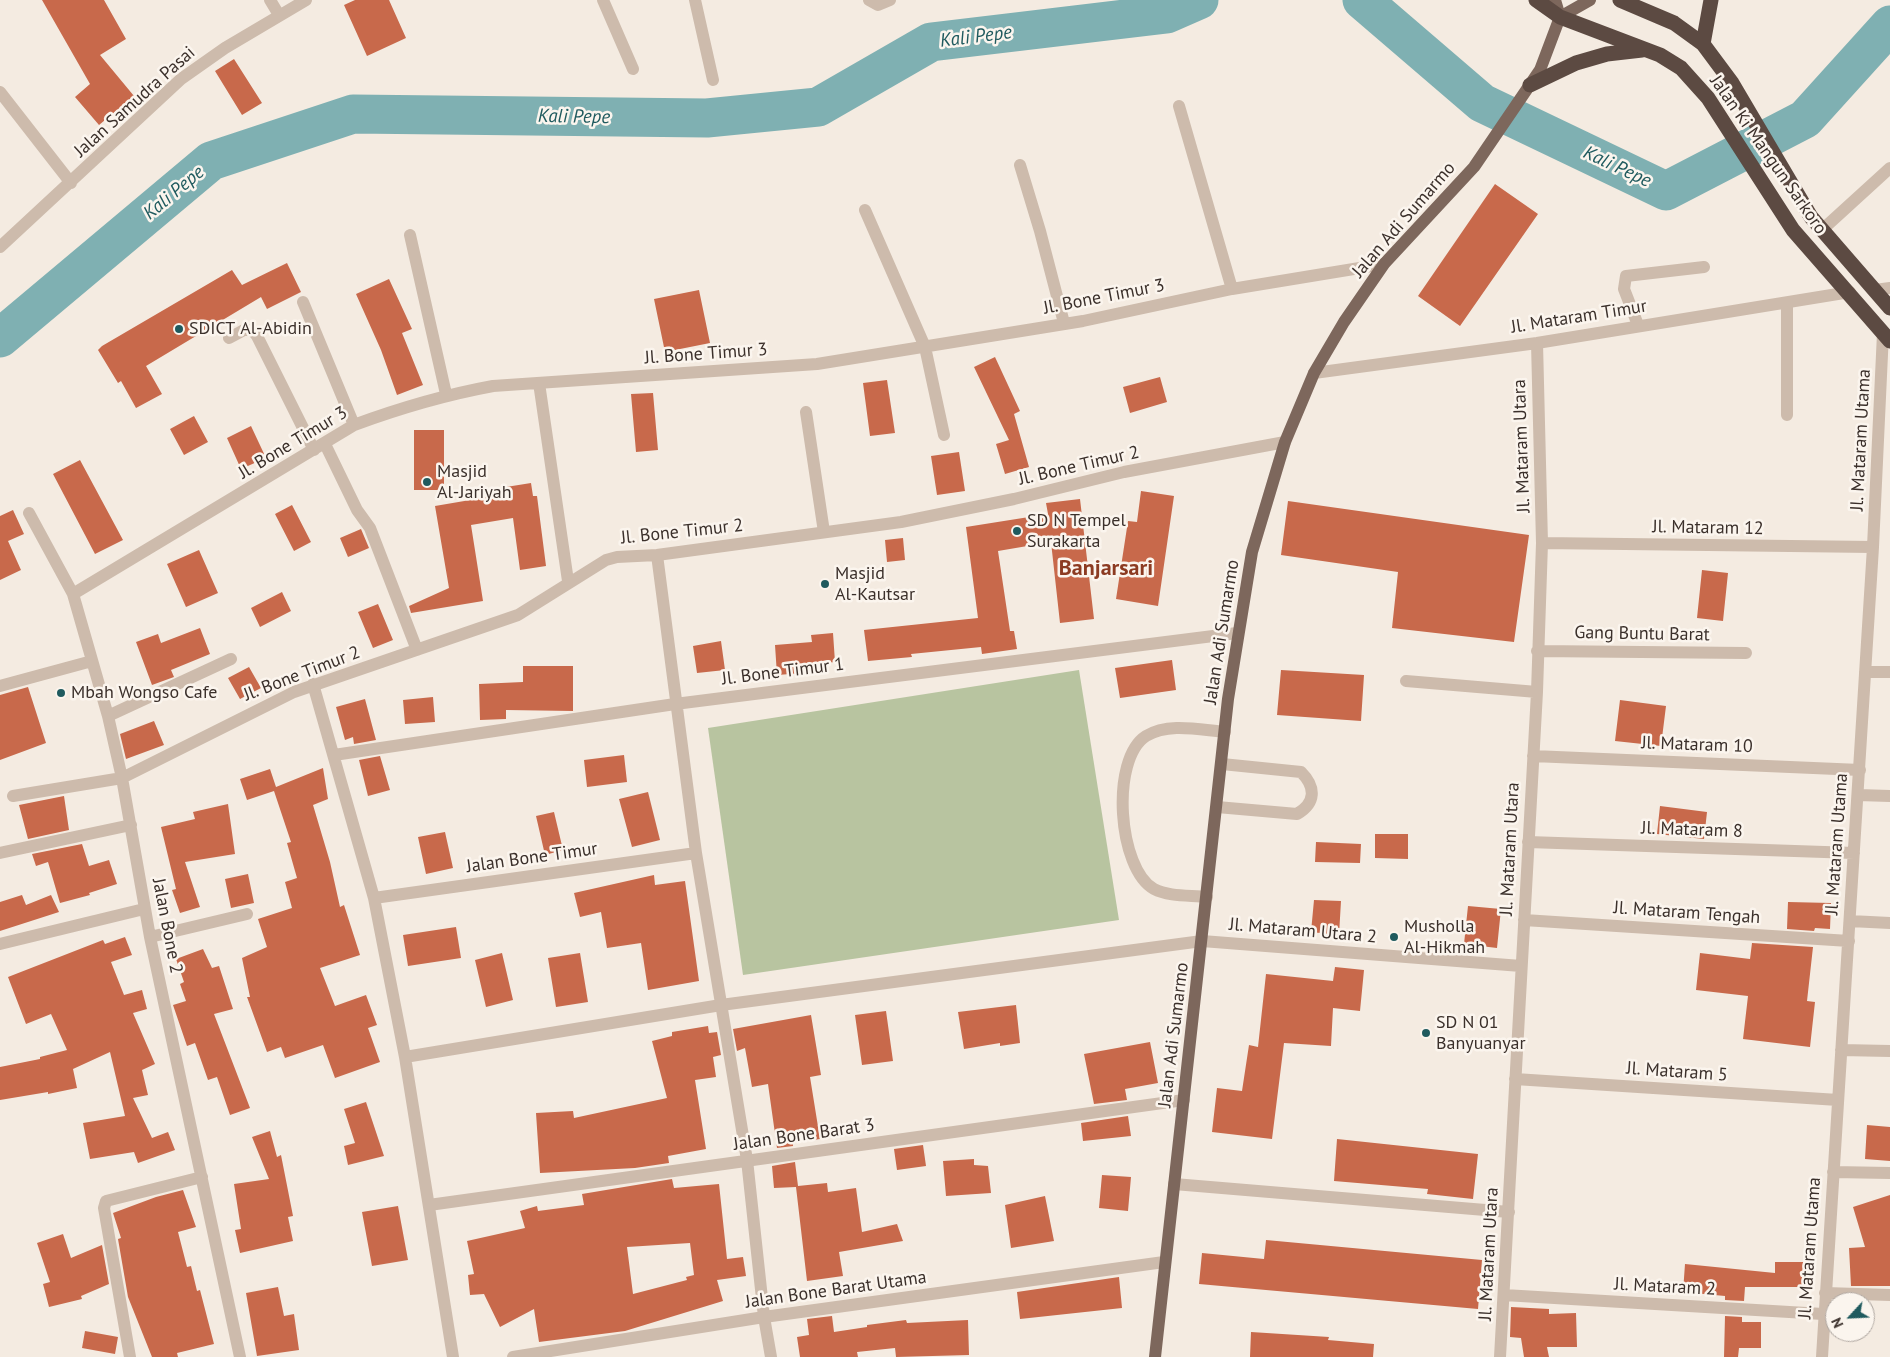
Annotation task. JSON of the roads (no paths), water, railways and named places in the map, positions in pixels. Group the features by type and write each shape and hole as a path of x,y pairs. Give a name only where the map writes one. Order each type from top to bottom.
{"highway":[{"name":"Jalan Ki Mangun Sarkoro","path":"1536,0 1560,17 1646,50 1680,68 1708,98 1793,230 1850,292 1886,337"},
{"name":"Jalan Ki Mangun Sarkoro","path":"1620,0 1674,22 1703,44 1732,82 1811,217 1890,308"},
{"path":"1703,44 1712,0"},
{"path":"1530,85 1576,63 1599,56 1646,50"}],"main road":[{"path":"1555,0 1560,17 1590,0"},
{"name":"Jalan Adi Sumarmo","path":"1155,1357 1164,1262 1237,633 1252,552 1285,442 1314,373 1344,322 1384,264 1474,166 1540,70 1560,17"}],"street":[{"path":"270,0 279,15"},
{"name":"Jalan Samudra Pasai","path":"0,247 72,183 128,127 181,79 203,62 306,0"},
{"path":"603,0 633,68"},
{"path":"695,0 713,80"},
{"path":"869,0 878,5 890,0"},
{"path":"0,92 72,183"},
{"path":"1179,106 1232,289"},
{"path":"1020,165 1040,231 1064,323"},
{"path":"1823,229 1890,168"},
{"path":"864,210 924,347 944,435"},
{"path":"410,236 446,394"},
{"name":"Jl. Bone Timur 3","path":"73,594 354,425 404,406 446,394 493,386 817,364 1064,323 1232,289 1384,264"},
{"path":"1638,326 1624,288 1626,276 1704,267"},
{"path":"1875,290 1890,288"},
{"name":"Jl. Mataram Timur","path":"1314,373 1537,343 1850,292"},
{"path":"303,302 354,425"},
{"path":"1787,303 1787,415"},
{"path":"229,338 244,330 252,330 258,336 319,447 370,528 417,650"},
{"name":"Jl. Mataram Utama","path":"1825,1292 1860,770 1886,337"},
{"name":"Jl. Mataram Utara","path":"1500,1357 1537,692 1542,543 1537,343"},
{"path":"539,383 568,581"},
{"path":"806,412 824,532"},
{"name":"Jl. Bone Timur 2","path":"13,796 122,778 267,704 313,684 518,615 568,581 606,560 617,557 657,555 901,522 1014,500 1124,472 1285,442"},
{"name":"Jalan Bone 2","path":"29,513 73,594 108,716 131,825 144,909 240,1357"},
{"name":"Jl. Mataram 12","path":"1542,543 1874,547"},
{"path":"657,555 696,853 748,1160 764,1317 771,1357"},
{"name":"Jl. Bone Timur 1","path":"334,755 675,704 1237,633"},
{"name":"Gang Buntu Barat","path":"1538,651 1746,653"},
{"path":"108,716 230,659"},
{"path":"0,686 92,661"},
{"path":"1865,672 1890,672"},
{"path":"1406,681 1537,692"},
{"path":"313,684 374,898 405,1057 453,1357"},
{"path":"1207,897 1169,893 1154,889 1140,876 1129,846 1124,817 1125,769 1132,751 1146,736 1163,730 1182,728 1225,732"},
{"name":"Jl. Mataram 10","path":"1533,756 1860,770"},
{"path":"1217,807 1297,814 1306,808 1312,798 1311,782 1301,772 1222,764"},
{"path":"1858,795 1890,796"},
{"path":"0,852 131,825"},
{"name":"Jl. Mataram 8","path":"1528,842 1854,853"},
{"name":"Jalan Bone Timur","path":"374,898 696,853"},
{"path":"0,944 144,909"},
{"path":"150,937 247,914"},
{"name":"Jl. Mataram Tengah","path":"1524,920 1849,940"},
{"path":"1850,921 1890,923"},
{"name":"Jl. Mataram Utara 2","path":"405,1057 721,1005 1202,941 1521,966"},
{"path":"1841,1050 1890,1051"},
{"name":"Jl. Mataram 5","path":"1515,1079 1838,1100"},
{"name":"Jalan Bone Barat 3","path":"429,1205 1184,1100"},
{"path":"1832,1172 1890,1173"},
{"path":"130,1357 104,1208 106,1201 202,1177"},
{"path":"1174,1184 1509,1212"},
{"name":"Jalan Bone Barat Utama","path":"513,1357 764,1317 1164,1262"},
{"name":"Jl. Mataram Utama","path":"1822,1357 1825,1293"},
{"name":"Jl. Mataram 2","path":"1504,1295 1823,1314"},
{"path":"1875,1295 1890,1295"}],"waterway":[{"name":"Kali Pepe","path":"0,338 211,161 353,114 707,118 818,107 931,42 1167,14 1199,0"},
{"name":"Kali Pepe","path":"1362,0 1482,103 1666,191 1805,119 1890,25"}],"place":[{"name":"SDICT Al-Abidin","path":"179,329"},
{"name":"Masjid Al-Jariyah","path":"427,482"},
{"name":"SD N Tempel Surakarta","path":"1017,531"},
{"name":"Masjid Al-Kautsar","path":"825,584"},
{"name":"Mbah Wongso Cafe","path":"61,693"},
{"name":"Musholla Al-Hikmah","path":"1394,937"},
{"name":"SD N 01 Banyuanyar","path":"1426,1033"}],"district":[{"name":"Banjarsari","path":"1106,569"}]}
